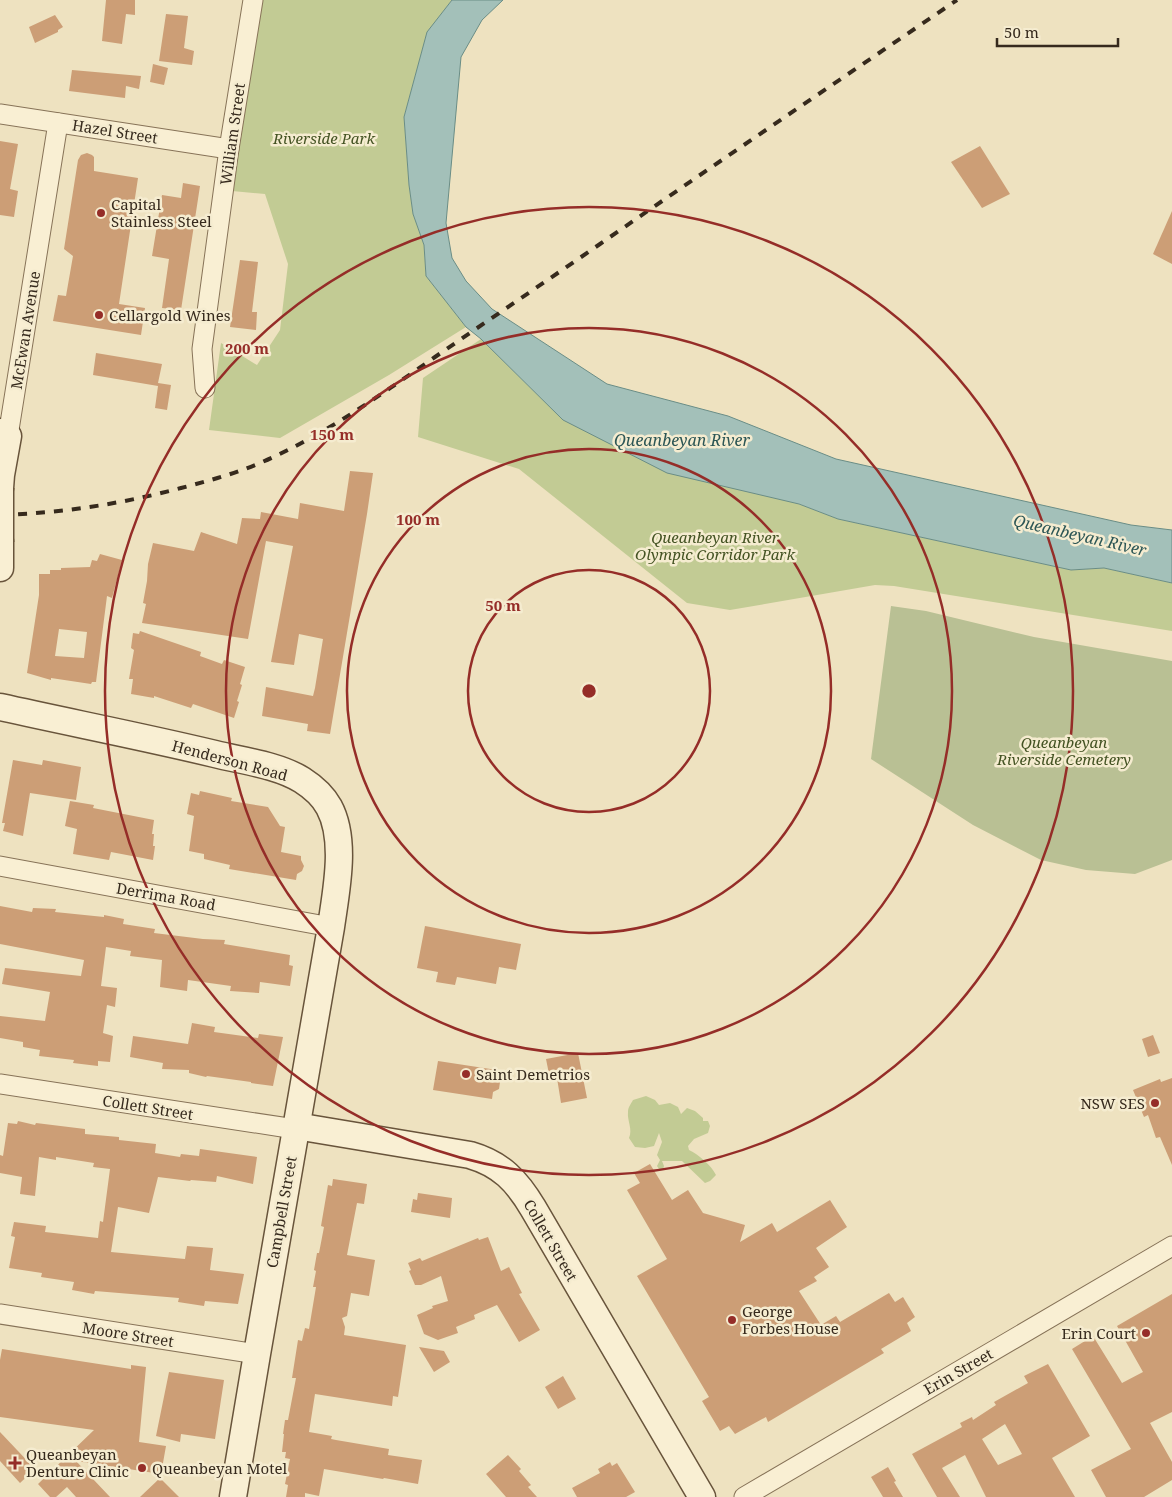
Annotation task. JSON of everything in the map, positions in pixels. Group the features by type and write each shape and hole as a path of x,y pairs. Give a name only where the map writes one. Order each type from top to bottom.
{"street":[{"name":"William Street","path":"205,388 202,349 253,0"},
{"name":"Hazel Street","path":"0,114 230,149"},
{"name":"McEwan Avenue","path":"0,568 0,479 4,434 58,123"},
{"name":"Henderson Road","path":"0,707 262,765 302,780 318,792 329,807 336,826 337,886 331,927"},
{"name":"Derrima Road","path":"0,866 331,927"},
{"name":"Campbell Street","path":"233,1497 256,1354 331,927"},
{"name":"Collett Street","path":"0,1084 470,1154 494,1164 511,1178 525,1194 702,1497"},
{"name":"Erin Street","path":"744,1497 1172,1246"},
{"name":"Moore Street","path":"0,1314 256,1354"}],"green space":[{"name":"Riverside Park","path":"263,0 452,0 427,33 404,117 413,214 424,245 426,276 466,327 389,375 280,438 209,430 221,343 257,365 280,330 288,264 265,194 232,191"},
{"name":"Queanbeyan River Olympic Corridor Park","path":"481,339 563,420 838,519 1071,570 1104,568 1172,583 1172,631 894,586 875,585 730,610 687,603 519,469 418,437 423,378"},
{"name":"Queanbeyan Riverside Cemetery","path":"891,606 926,611 1034,637 1172,661 1172,860 1135,874 1086,870 1041,860 973,825 871,759"},
{"path":"646,1096 655,1100 659,1105 670,1103 678,1107 681,1114 687,1108 695,1111 703,1118 703,1121 708,1121 710,1126 708,1133 694,1139 688,1146 689,1150 714,1171 716,1175 710,1181 705,1183 682,1161 662,1161 663,1170 659,1169 657,1166 660,1160 657,1155 662,1142 659,1133 654,1146 645,1148 635,1147 629,1138 628,1110 633,1100"}],"water":[{"name":"Queanbeyan River","path":"452,0 503,0 482,20 461,57 446,223 452,258 466,281 492,309 607,384 728,416 836,459 1131,525 1172,530 1172,583 1104,568 1071,570 838,519 799,504 667,473 563,420 481,339 466,327 426,276 424,245 413,214 404,117 427,32"}],"building":[{"path":"106,0 135,0 135,15 126,14 122,44 102,41"},
{"path":"166,14 188,16 184,48 194,51 192,65 159,61"},
{"path":"55,15 63,27 58,32 35,43 29,27"},
{"path":"153,64 168,68 164,85 150,82"},
{"path":"72,70 141,76 139,89 126,86 125,98 69,91"},
{"path":"0,141 18,144 10,189 18,191 14,217 0,215"},
{"path":"980,146 1010,194 982,208 951,162"},
{"name":"Capital Stainless Steel","path":"87,153 94,157 94,171 138,178 119,304 145,308 141,335 53,321 58,295 66,296 73,256 64,249 78,160 81,155"},
{"path":"183,183 200,186 181,310 162,308 169,259 152,256 162,195 181,198"},
{"path":"1172,211 1172,264 1153,254"},
{"path":"240,260 258,262 252,312 257,312 256,330 230,327"},
{"path":"96,353 162,364 158,383 171,385 167,410 155,408 158,386 93,375"},
{"path":"350,471 373,473 330,734 307,731 308,724 262,716 266,687 313,696 315,688 323,639 299,634 294,665 271,662 293,546 266,541 248,639 142,623 146,604 143,603 153,543 194,551 201,532 237,544 242,518 260,519 261,512 298,519 300,503 344,511"},
{"path":"100,554 122,560 112,598 107,596 96,682 91,684 51,678 51,680 27,673 39,595 39,574 50,574 50,570 61,570 61,568 90,567 92,560 97,561","holes":["59,629 87,632 84,658 55,656"]},
{"path":"140,631 201,652 200,656 222,664 224,660 245,667 237,701 239,702 234,718 193,704 191,708 154,696 154,698 131,694 133,679 129,679 134,650 131,648 133,633 139,634"},
{"path":"13,760 42,765 43,760 81,767 76,800 30,793 23,836 3,831 5,823 2,823"},
{"path":"200,791 232,798 231,801 268,807 280,826 285,827 281,852 301,856 304,866 302,871 297,874 296,880 229,869 230,865 204,859 204,854 189,851 194,816 187,814 191,793 199,795"},
{"path":"70,801 94,805 93,808 154,820 152,834 154,834 153,846 155,846 153,860 111,852 109,860 73,854 77,829 65,826"},
{"path":"0,906 32,912 33,908 56,909 55,912 104,917 104,915 124,919 123,924 155,929 154,933 225,940 224,944 290,955 289,965 293,966 290,986 260,982 259,993 230,991 231,986 188,980 187,991 160,987 162,960 130,956 131,951 106,947 101,986 117,988 115,1007 107,1005 103,1033 113,1036 110,1062 98,1061 98,1066 73,1063 74,1060 39,1056 40,1050 23,1047 23,1042 0,1038 0,1016 45,1021 50,992 2,984 5,968 81,976 84,960 0,944"},
{"path":"425,926 521,944 516,970 499,967 496,984 457,977 455,985 436,982 438,972 417,968"},
{"path":"192,1023 215,1027 214,1032 258,1038 259,1034 283,1037 273,1086 206,1077 189,1073 189,1070 162,1069 163,1063 130,1057 133,1036 188,1044"},
{"path":"1153,1035 1160,1053 1148,1057 1142,1039"},
{"path":"578,1053 587,1098 561,1103 557,1078 550,1079 546,1059"},
{"name":"Saint Demetrios","path":"438,1061 497,1070 495,1077 500,1082 499,1089 493,1092 492,1099 433,1090"},
{"name":"NSW SES","path":"1172,1078 1172,1165 1160,1137 1156,1138 1148,1115 1144,1117 1133,1090 1160,1079 1161,1082"},
{"path":"18,1121 35,1125 36,1123 85,1129 85,1134 119,1137 119,1140 156,1144 155,1153 180,1157 181,1154 199,1156 200,1149 257,1157 253,1184 217,1176 216,1182 158,1177 149,1213 118,1207 111,1252 185,1259 187,1246 213,1248 210,1270 244,1274 238,1304 205,1301 204,1306 178,1302 179,1298 95,1291 94,1294 72,1290 74,1282 41,1277 42,1273 9,1268 15,1237 11,1236 14,1222 46,1226 45,1232 98,1238 100,1221 103,1222 110,1169 93,1167 94,1163 56,1157 56,1160 39,1157 35,1196 20,1194 22,1177 0,1173 0,1155 3,1156 8,1123 17,1124"},
{"name":"George Forbes House","path":"650,1164 672,1200 688,1190 703,1213 745,1225 740,1242 772,1223 777,1232 830,1200 847,1227 816,1248 829,1267 814,1277 817,1281 799,1291 821,1325 836,1316 840,1322 889,1293 895,1302 903,1297 915,1317 907,1323 911,1331 881,1349 884,1353 768,1422 766,1417 735,1434 729,1426 720,1431 702,1401 709,1397 637,1276 667,1259 627,1190 640,1183 634,1173"},
{"path":"333,1179 367,1184 364,1204 357,1203 347,1255 375,1260 369,1296 351,1293 347,1316 342,1318 345,1327 344,1335 406,1345 398,1397 393,1396 392,1406 315,1394 309,1432 332,1436 331,1439 389,1449 388,1455 422,1460 418,1484 324,1469 319,1496 305,1493 305,1497 286,1497 288,1485 285,1484 290,1459 285,1458 286,1452 282,1452 285,1420 288,1420 296,1378 292,1378 298,1340 302,1341 305,1328 309,1329 316,1287 313,1287 316,1271 314,1270 324,1227 321,1226 328,1185 332,1186"},
{"path":"418,1193 452,1198 450,1218 411,1212 413,1199 417,1200"},
{"path":"488,1237 501,1271 509,1267 522,1293 519,1294 540,1330 519,1342 497,1305 474,1315 475,1319 456,1327 458,1333 438,1340 424,1334 417,1315 433,1308 432,1306 448,1301 441,1276 421,1285 415,1285 408,1263 420,1258 422,1261 478,1238 479,1240"},
{"path":"1172,1294 1172,1412 1150,1423 1172,1462 1172,1480 1144,1497 1106,1497 1091,1470 1131,1449 1072,1349 1093,1336 1122,1383 1143,1372 1117,1326"},
{"path":"419,1347 444,1351 450,1362 434,1372"},
{"path":"2,1349 131,1369 131,1365 146,1367 139,1442 166,1446 161,1474 76,1461 110,1497 76,1497 67,1487 56,1497 50,1497 38,1484 94,1430 0,1417 0,1360"},
{"path":"1048,1364 1090,1436 1052,1458 1075,1497 986,1497 965,1455 942,1468 960,1497 937,1497 912,1454 962,1427 960,1423 972,1417 973,1420 996,1405 994,1402 1028,1383 1024,1376","holes":["1005,1424 1022,1454 998,1465 982,1439"]},
{"path":"169,1372 224,1380 215,1439 181,1434 180,1442 156,1436"},
{"path":"563,1376 576,1399 558,1409 545,1387"},
{"path":"0,1432 35,1469 20,1483 0,1461"},
{"path":"508,1455 521,1469 519,1471 531,1485 528,1487 537,1497 506,1497 486,1474"},
{"path":"610,1462 612,1466 617,1463 635,1492 626,1497 577,1497 572,1488 600,1473 598,1469"},
{"path":"888,1467 903,1497 883,1497 871,1477"},
{"name":"Queanbeyan Motel","path":"160,1478 179,1497 140,1497"}],"railway":[{"path":"0,515 69,510 159,494 240,471 306,441 393,386 957,0"}],"place":[{"name":"Capital Stainless Steel","path":"101,213"},
{"name":"Cellargold Wines","path":"99,315"},
{"name":"Saint Demetrios","path":"466,1074"},
{"name":"NSW SES","path":"1155,1103"},
{"name":"George Forbes House","path":"732,1320"},
{"name":"Erin Court","path":"1146,1333"},
{"name":"Queanbeyan Denture Clinic","path":"15,1463"},
{"name":"Queanbeyan Motel","path":"142,1468"}]}
